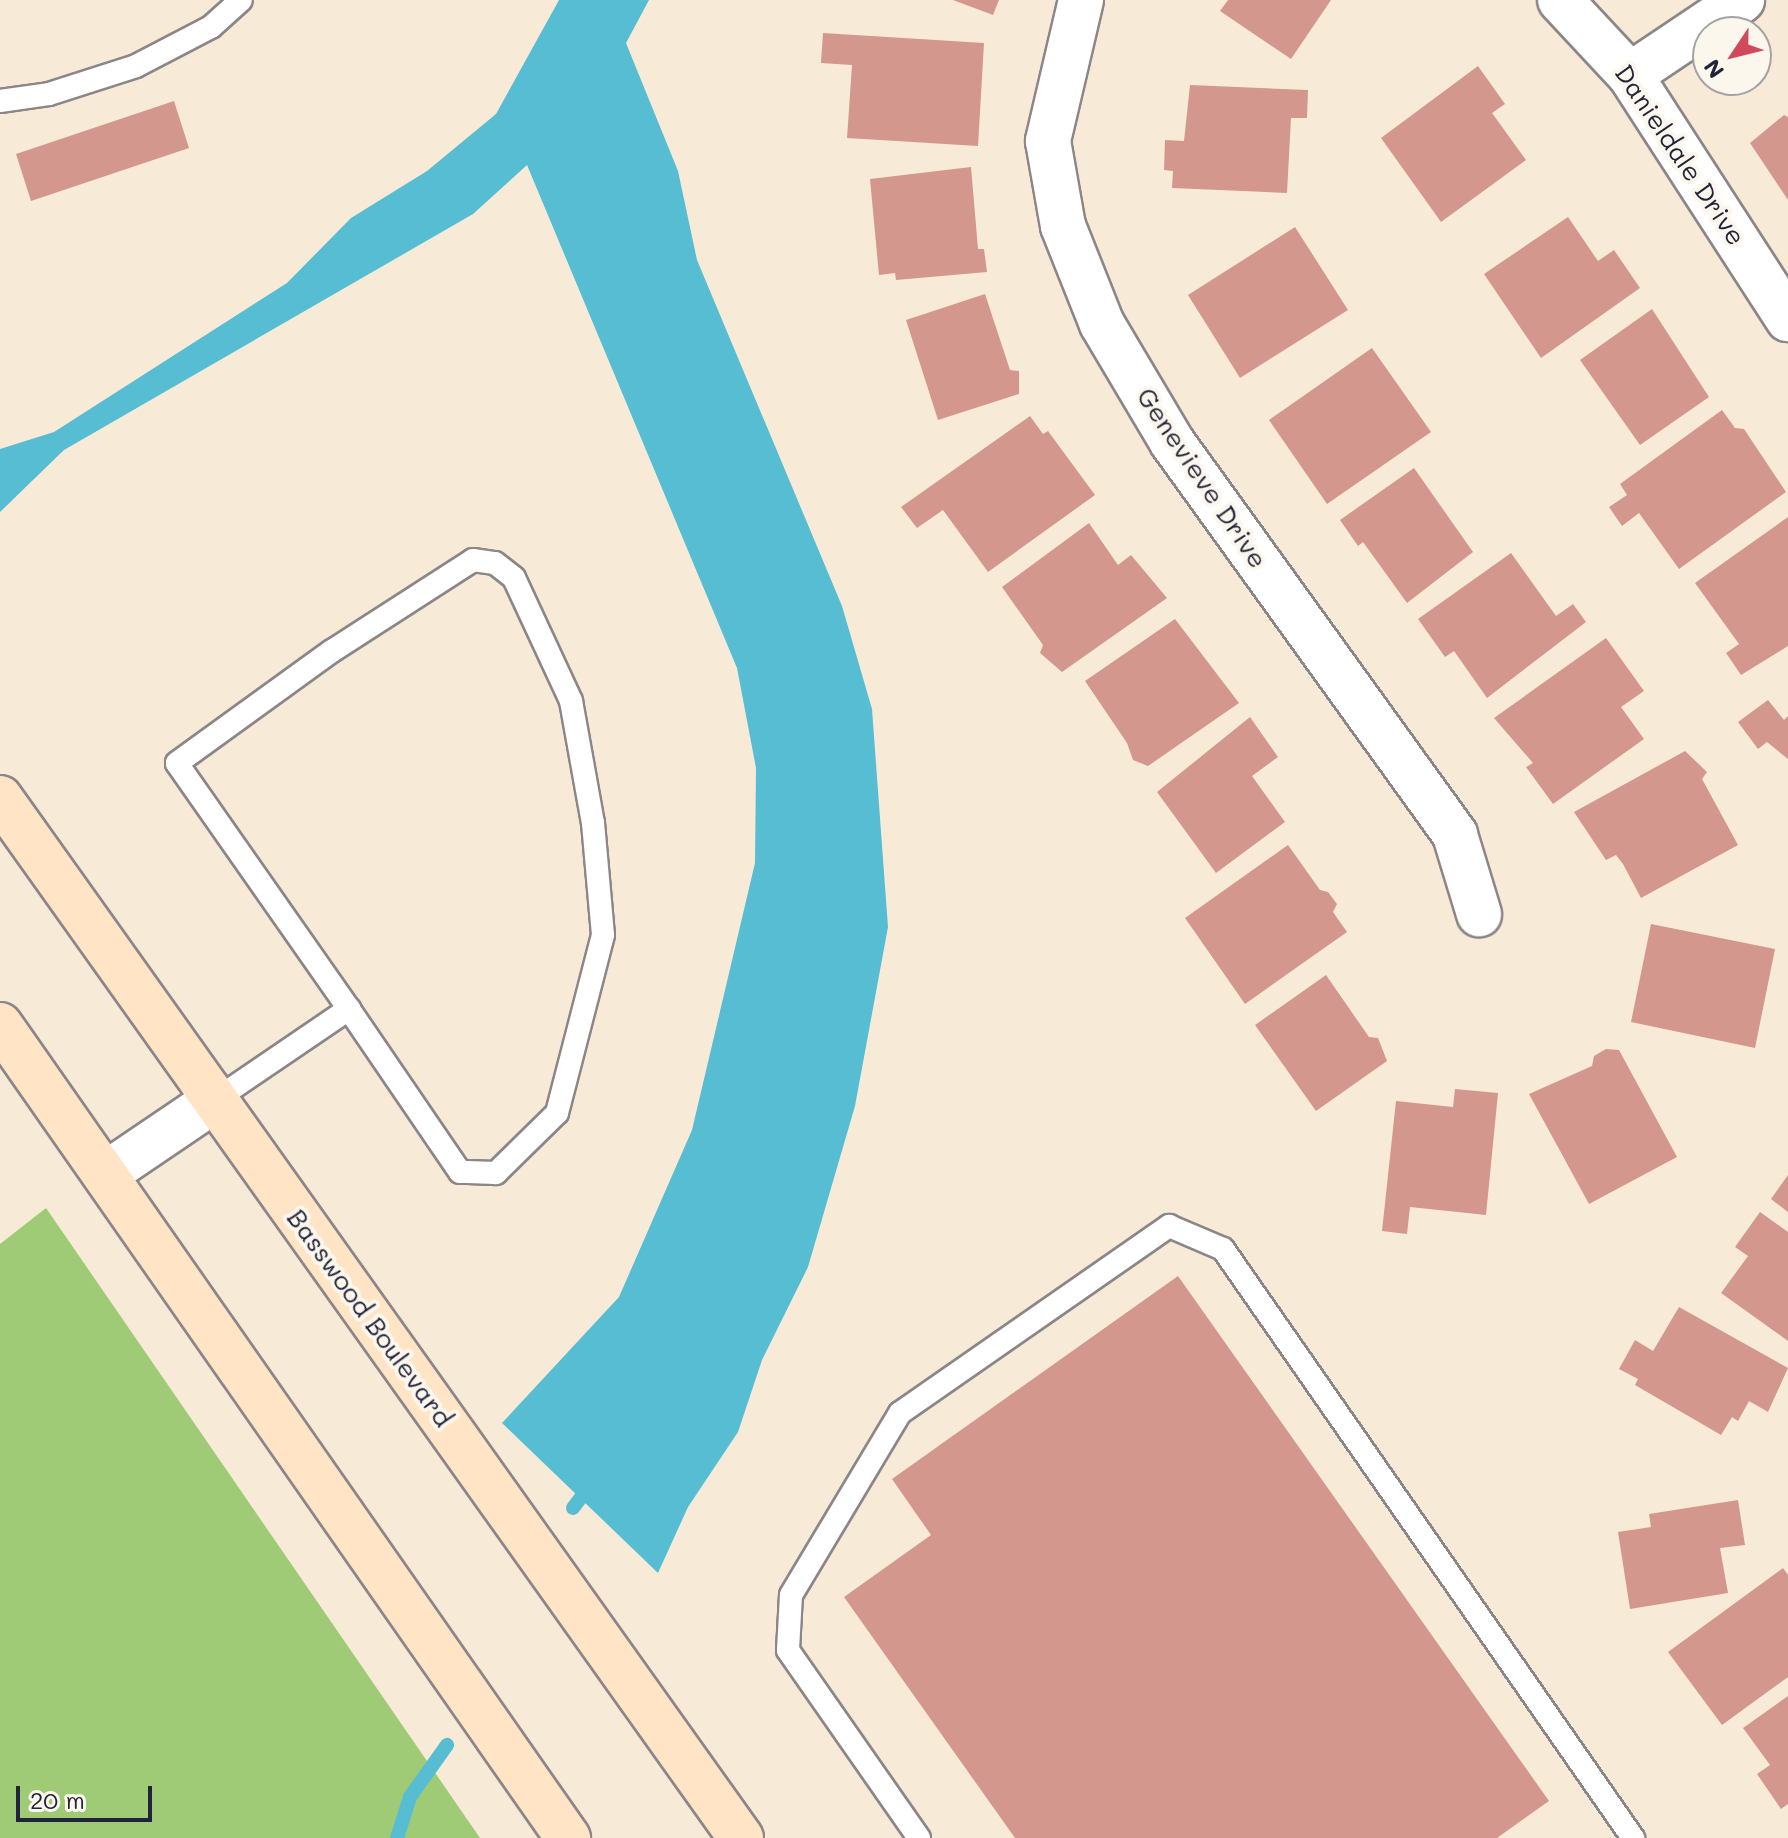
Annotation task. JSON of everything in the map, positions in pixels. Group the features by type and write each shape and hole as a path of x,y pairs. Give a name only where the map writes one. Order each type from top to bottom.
{"main road":[{"name":"Basswood Boulevard","path":"0,798 212,1102 741,1838"},
{"path":"0,1025 107,1173 568,1838"}],"street":[{"name":"Genevieve Drive","path":"1081,0 1048,141 1063,226 1102,324 1172,442 1455,835 1479,914"},
{"name":"Danieldale Drive","path":"1560,0 1630,75 1788,319"},
{"path":"1630,75 1742,0"},
{"path":"107,1173 212,1102"}],"lane":[{"path":"0,101 49,94 136,66 211,27 241,0"},
{"path":"473,560 495,563 514,578 571,701 593,823 603,935 557,1113 496,1173 460,1172 349,1009 177,763 332,651 473,560"},
{"path":"212,1102 349,1009"},
{"path":"919,1838 788,1650 791,1595 900,1413 1169,1226 1223,1249 1632,1838"}],"green space":[{"path":"46,1208 480,1838 0,1838 0,1244"}],"water":[{"path":"559,0 649,0 626,43 678,171 697,260 842,606 872,709 888,927 855,1106 808,1267 762,1360 738,1432 688,1507 658,1573 502,1423 619,1297 692,1130 755,863 756,768 737,668 527,165 473,214 64,450 0,512 0,449 54,432 287,283 351,218 427,171 496,114"}],"building":[{"path":"953,0 999,0 993,15"},
{"path":"1228,0 1331,0 1291,59 1220,11"},
{"path":"823,33 984,43 978,146 847,138 852,65 821,63"},
{"path":"1478,66 1505,104 1492,113 1526,160 1441,222 1381,138"},
{"path":"1190,85 1308,90 1307,118 1291,118 1287,193 1172,188 1173,171 1164,170 1165,140 1184,141"},
{"path":"174,101 189,148 31,201 16,154"},
{"path":"1784,115 1788,117 1788,200 1750,143"},
{"path":"971,167 978,249 984,249 987,272 896,280 895,273 879,275 870,179"},
{"path":"1568,217 1598,261 1614,250 1640,288 1541,358 1484,274"},
{"path":"1295,227 1348,310 1240,378 1188,295"},
{"path":"985,294 1010,370 1019,371 1019,394 938,420 906,320"},
{"path":"1652,309 1709,397 1640,445 1580,360"},
{"path":"1372,348 1431,432 1327,504 1269,420"},
{"path":"1722,410 1735,428 1744,429 1786,492 1679,569 1639,513 1622,526 1609,507 1627,495 1620,484"},
{"path":"1030,416 1043,434 1048,431 1095,495 988,572 943,510 917,528 901,507"},
{"path":"1414,468 1473,552 1407,603 1363,542 1358,546 1340,520"},
{"path":"1788,517 1788,646 1741,675 1726,653 1739,644 1695,583"},
{"path":"1089,523 1118,565 1131,555 1167,598 1062,672 1040,653 1043,645 1002,587"},
{"path":"1511,553 1556,616 1573,604 1586,622 1487,698 1454,651 1445,657 1418,619"},
{"path":"1175,619 1239,703 1148,766 1133,760 1127,743 1085,681"},
{"path":"1606,638 1644,691 1621,707 1644,739 1553,804 1526,767 1533,763 1494,718"},
{"path":"1768,700 1784,720 1788,716 1788,759 1767,742 1758,749 1738,722"},
{"path":"1250,717 1278,757 1252,776 1285,822 1216,873 1157,792"},
{"path":"1685,751 1707,772 1702,779 1738,845 1641,898 1616,855 1606,860 1574,812"},
{"path":"1288,845 1320,890 1328,892 1337,904 1333,912 1347,932 1245,1004 1185,918"},
{"path":"1651,924 1775,949 1755,1048 1631,1022"},
{"path":"1326,975 1369,1037 1378,1038 1387,1061 1316,1111 1255,1025"},
{"path":"1606,1049 1619,1050 1677,1157 1589,1204 1529,1094 1592,1066 1594,1056"},
{"path":"1455,1089 1498,1093 1486,1215 1410,1207 1407,1234 1382,1231 1396,1101 1453,1107"},
{"path":"1788,1175 1788,1212 1771,1199"},
{"path":"1760,1212 1788,1232 1788,1341 1721,1293 1748,1256 1735,1247"},
{"path":"1178,1276 1549,1801 1497,1838 1015,1838 844,1597 931,1535 892,1479"},
{"path":"1679,1307 1788,1368 1768,1412 1749,1401 1738,1421 1732,1417 1721,1435 1635,1385 1638,1379 1619,1369 1635,1340 1653,1351"},
{"path":"1738,1500 1745,1545 1720,1548 1728,1593 1630,1609 1618,1532 1651,1527 1649,1514"},
{"path":"1783,1568 1788,1575 1788,1677 1722,1725 1668,1652"},
{"path":"1788,1696 1788,1804 1781,1809 1757,1774 1770,1765 1743,1728"}],"waterway":[{"path":"573,1508 592,1483"},
{"path":"397,1838 410,1797 447,1745"}]}
